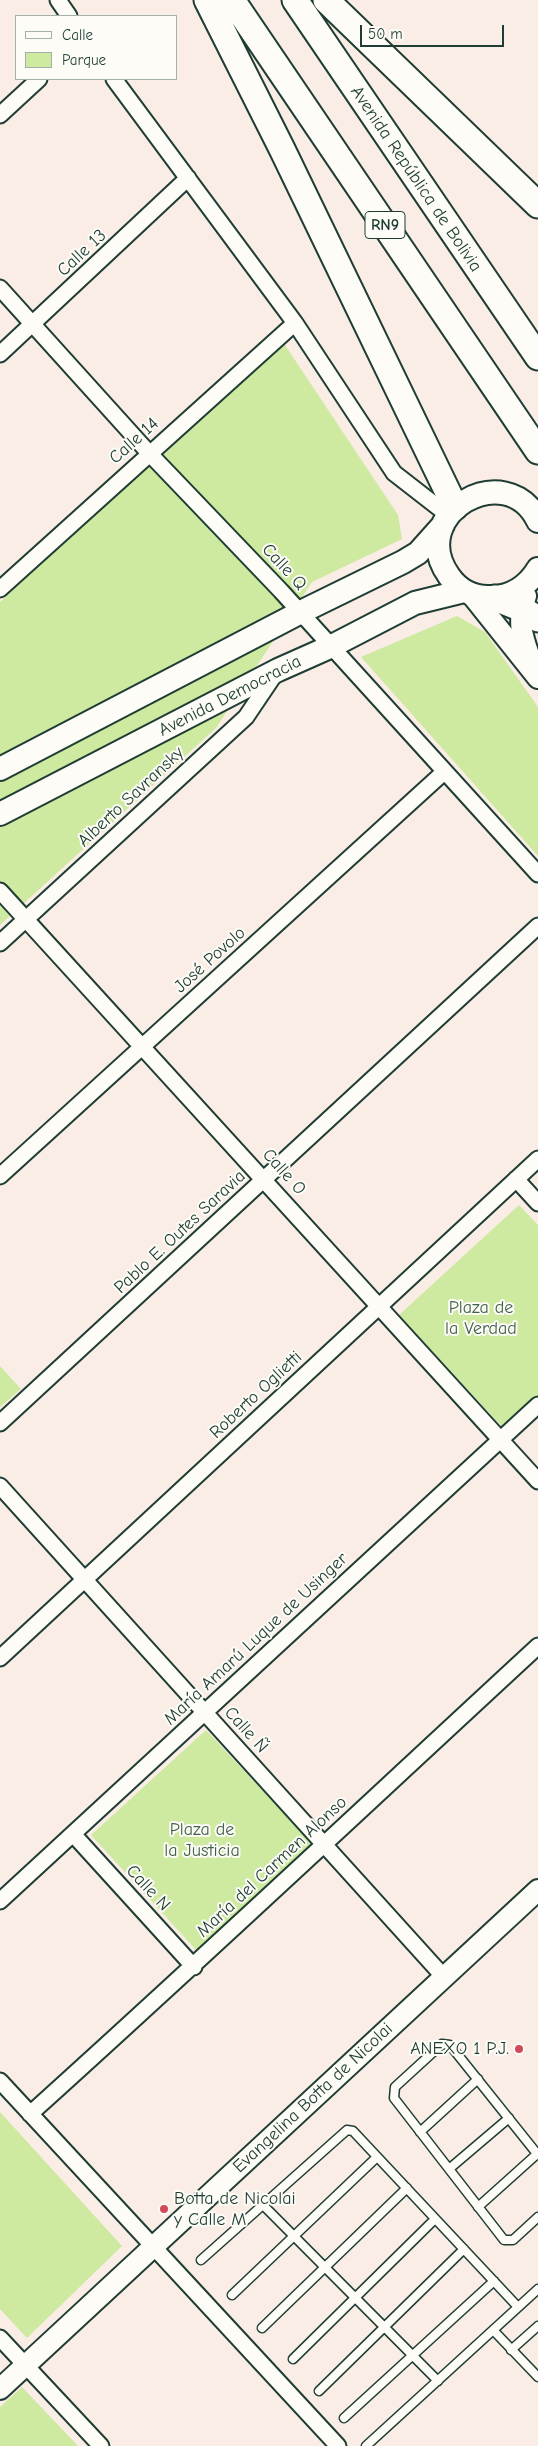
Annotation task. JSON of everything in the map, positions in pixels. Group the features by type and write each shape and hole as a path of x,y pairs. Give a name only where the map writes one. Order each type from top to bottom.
{"main road":[{"path":"207,0 282,149 449,515 439,539 442,562 453,581 477,594 530,614"},
{"name":"RN9","path":"232,0 538,451"},
{"name":"Avenida República de Bolivia","path":"295,0 538,358"},
{"path":"326,0 538,205"},
{"path":"0,769 418,553 449,515 469,497 485,492 528,495 528,506 538,520"},
{"name":"Avenida Democracia","path":"0,814 278,670 332,646 415,604 477,594 509,595 522,588 536,573"}],"street":[{"path":"58,0 68,15"},
{"path":"0,115 38,80"},
{"path":"115,80 295,323 394,473 449,515"},
{"name":"Calle 13","path":"0,354 188,178"},
{"name":"Calle Q","path":"0,288 149,452 301,612 538,874"},
{"name":"Calle 14","path":"0,588 149,452 295,323"},
{"path":"536,573 530,614 521,633 537,677"},
{"path":"477,594 537,677"},
{"name":"Alberto Savransky","path":"0,943 246,717 278,670"},
{"name":"José Povolo","path":"0,1176 444,772"},
{"name":"Calle O","path":"0,891 144,1046 538,1481"},
{"name":"Pablo E. Outes Saravia","path":"0,1423 538,926"},
{"name":"Roberto Oglietti","path":"0,1658 538,1159"},
{"path":"516,1179 538,1203"},
{"name":"María Amarú Luque de Usinger","path":"0,1901 538,1405"},
{"name":"Calle Ñ","path":"0,1486 443,1976"},
{"name":"María del Carmen Alonso","path":"30,2114 194,1966 538,1646"},
{"name":"Calle N","path":"73,1834 194,1966"},
{"name":"Evangelina Botta de Nicolai","path":"0,2389 443,1976 538,1890"},
{"path":"0,2081 338,2446"},
{"path":"0,2338 101,2446"}],"lane":[{"path":"478,2207 538,2154 450,2045 442,2044 395,2087 394,2098 478,2207 504,2240 513,2240 538,2217"},
{"path":"420,2132 478,2079"},
{"path":"449,2169 509,2118"},
{"path":"201,2260 347,2130 353,2131 518,2307"},
{"path":"232,2295 377,2157"},
{"path":"262,2328 407,2188"},
{"path":"263,2205 438,2380"},
{"path":"293,2359 435,2219"},
{"path":"320,2391 464,2250"},
{"path":"344,2418 494,2281"},
{"path":"366,2446 538,2289"},
{"path":"511,2350 538,2326"},
{"path":"493,2330 538,2377"}],"green space":[{"path":"283,342 398,515 402,539 312,582 216,728 0,925 0,602"},
{"path":"457,616 485,632 538,707 538,856 361,657"},
{"name":"Plaza de la Verdad","path":"519,1205 538,1225 538,1395 503,1428 399,1315"},
{"path":"0,1366 21,1389 0,1407"},
{"name":"Plaza de la Justicia","path":"206,1730 313,1845 197,1951 91,1835"},
{"path":"0,2112 122,2246 27,2338 0,2309"},
{"path":"22,2387 78,2446 0,2446 0,2407"}],"place":[{"name":"ANEXO 1 P.J.","path":"519,2049"},
{"name":"Botta de Nicolai y Calle M","path":"164,2209"}]}
